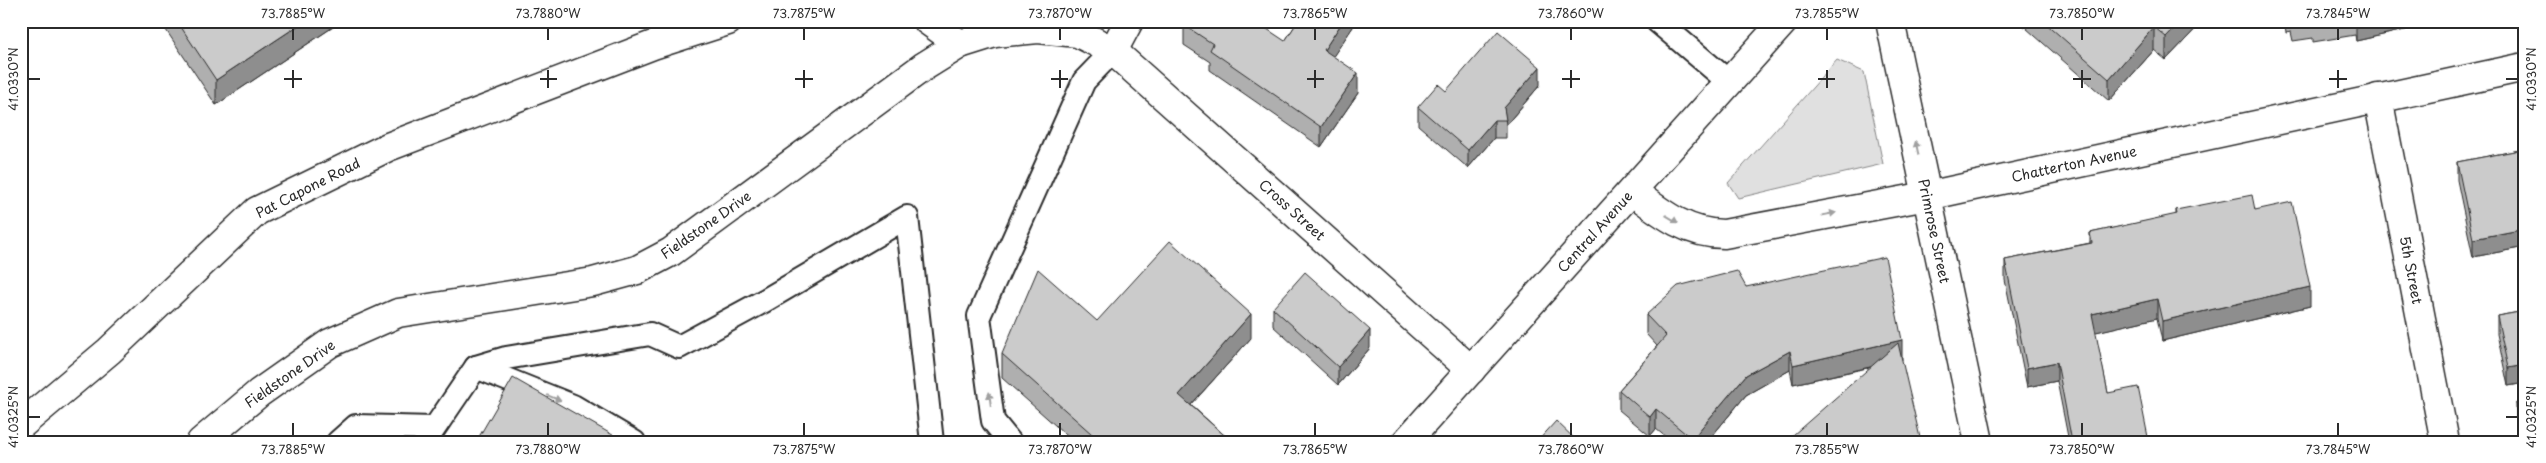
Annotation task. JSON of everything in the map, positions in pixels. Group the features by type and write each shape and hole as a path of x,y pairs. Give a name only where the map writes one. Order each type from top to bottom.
{"street":[{"name":"Pat Capone Road","path":"21,425 109,351 257,211 388,147 653,45 728,21"},
{"path":"928,21 960,44"},
{"path":"1113,51 1130,21"},
{"name":"Central Avenue","path":"1406,442 1784,21"},
{"name":"Primrose Street","path":"1890,21 1979,442"},
{"name":"Fieldstone Drive","path":"201,442 259,393 330,343 398,313 593,282 637,270 671,252 923,67 960,44 994,27 1078,33 1113,51"},
{"name":"Cross Street","path":"1113,51 1471,370"},
{"name":"Chatterton Avenue","path":"1632,191 1672,220 1690,229 1709,234 1724,234 1927,196 2525,67"},
{"name":"5th Street","path":"2378,98 2445,442"}],"lane":[{"path":"1656,21 1729,82"},
{"path":"1010,442 993,422 980,316 1084,80 1113,51"},
{"path":"338,442 356,426 430,435 476,368 506,358 650,334 679,346 764,301 907,217 932,442"},
{"path":"476,368 573,406 634,442"}],"shaded area":[{"path":"1837,60 1864,72 1883,164 1738,198 1728,183"}],"building":[{"path":"177,21 305,21 216,80"},
{"path":"1187,21 1255,21 1285,41 1298,21 1343,21 1324,50 1358,73 1321,127 1210,50 1213,44 1184,25"},
{"path":"2043,21 2181,21 2166,37 2154,27 2109,79"},
{"path":"1498,31 1540,67 1504,108 1506,120 1494,120 1468,150 1418,107 1438,84 1446,91"},
{"path":"2525,149 2525,229 2473,239 2457,162"},
{"path":"2252,195 2255,210 2292,202 2310,287 2162,321 2157,299 2092,314 2108,393 2138,387 2149,442 2072,442 2057,362 2027,368 2005,260 2092,243 2090,233 2177,214 2176,210"},
{"path":"1170,241 1251,314 1179,395 1232,442 1101,442 1002,354 1038,269 1097,321"},
{"path":"1885,257 1902,340 1793,365 1790,351 1746,375 1692,439 1656,409 1650,417 1619,390 1666,336 1646,315 1678,286 1737,271 1746,287"},
{"path":"1305,272 1370,330 1338,367 1273,308"},
{"path":"2525,311 2525,365 2508,368 2497,316"},
{"path":"1898,343 1921,442 1785,442"},
{"path":"513,378 625,442 476,442"},
{"path":"2516,403 2525,403 2525,442 2523,442"},
{"path":"1556,421 1578,442 1537,442"}]}
